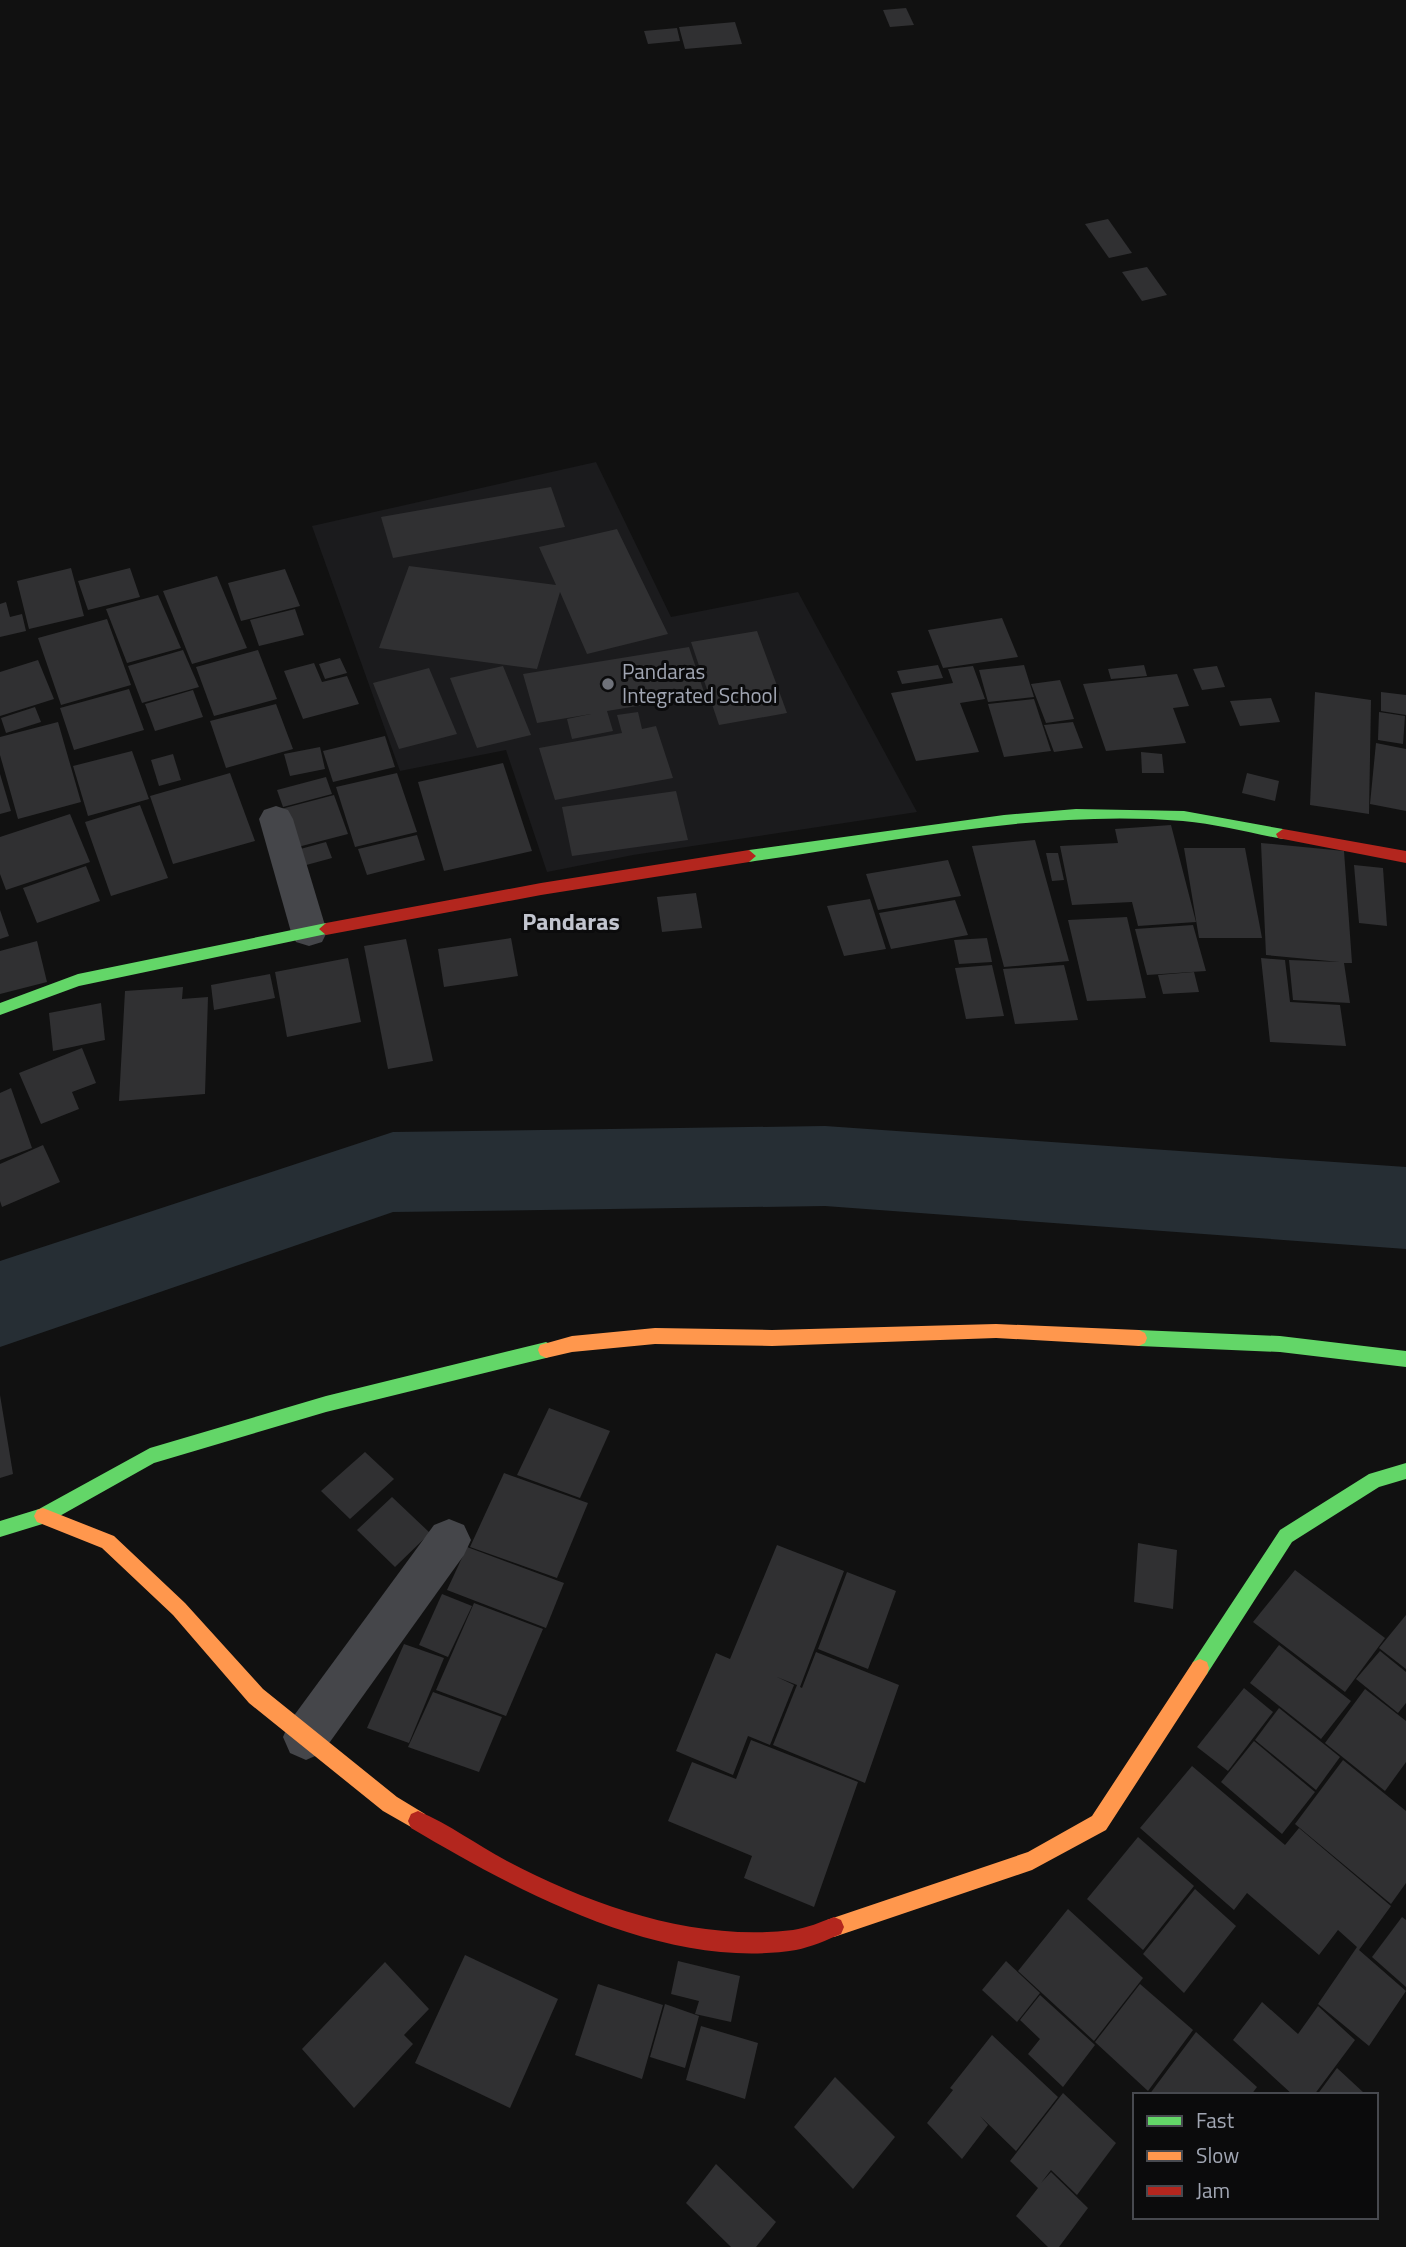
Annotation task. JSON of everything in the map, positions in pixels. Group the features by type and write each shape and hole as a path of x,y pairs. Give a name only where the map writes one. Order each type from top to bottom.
{"street":[{"path":"0,1009 78,980 309,932 541,889 1004,820 1076,814 1184,816 1406,857"},
{"path":"276,819 309,932"},
{"path":"0,1529 43,1516 150,1456 339,1401 572,1344 617,1338 772,1338 996,1331 1280,1344 1406,1359"},
{"path":"43,1516 108,1542 178,1609 256,1696 390,1804 480,1860 628,1923 722,1942 795,1940 1032,1860 1099,1823 1286,1536 1375,1480 1406,1471"},
{"path":"306,1737 449,1540"}],"shaded area":[{"name":"Pandaras Integrated School","path":"596,462 671,617 798,592 917,812 633,855 547,872 506,750 400,771 312,526"}],"building":[{"path":"906,8 914,25 890,27 883,10"},
{"path":"735,22 742,44 685,49 679,27"},
{"path":"677,28 680,41 648,44 644,31"},
{"path":"1108,219 1132,253 1109,258 1085,224"},
{"path":"1147,267 1167,295 1142,301 1122,272"},
{"path":"551,487 565,527 393,558 381,517"},
{"path":"617,529 668,634 587,654 560,592 537,669 379,648 409,566 556,585 539,547"},
{"path":"71,568 84,616 29,629 17,581"},
{"path":"130,568 140,597 88,610 78,581"},
{"path":"285,569 300,606 241,621 228,583"},
{"path":"217,576 247,648 192,664 163,591"},
{"path":"158,595 181,648 127,663 106,609"},
{"path":"6,602 10,617 22,614 26,631 0,637 0,604"},
{"path":"295,609 304,635 259,646 250,620"},
{"path":"1002,618 1018,657 943,668 928,630"},
{"path":"107,619 131,685 61,705 38,638"},
{"path":"757,631 787,713 719,725 691,642"},
{"path":"689,647 705,695 607,711 613,731 572,739 567,719 591,714 537,723 523,674"},
{"path":"183,650 199,687 142,703 128,666"},
{"path":"258,650 277,699 214,716 196,667"},
{"path":"340,658 347,673 325,679 319,664"},
{"path":"38,660 54,699 0,716 0,672"},
{"path":"314,663 322,682 347,676 359,704 303,719 284,671"},
{"path":"938,665 943,678 902,684 897,671"},
{"path":"1024,665 1034,697 988,702 979,670"},
{"path":"1144,665 1147,676 1111,679 1108,669"},
{"path":"503,666 531,735 477,748 450,678"},
{"path":"973,666 985,699 960,703 979,752 916,761 891,693 953,683 948,669"},
{"path":"1217,666 1225,687 1202,690 1193,669"},
{"path":"429,668 457,734 399,749 373,683"},
{"path":"1177,674 1189,706 1173,708 1186,743 1106,751 1083,684"},
{"path":"1060,680 1074,719 1046,723 1031,684"},
{"path":"129,689 144,730 74,750 60,708"},
{"path":"193,690 203,717 155,731 145,704"},
{"path":"1315,692 1371,700 1369,814 1310,805"},
{"path":"1381,692 1406,695 1406,715 1381,711"},
{"path":"1271,698 1280,722 1240,726 1230,701"},
{"path":"1034,699 1051,751 1004,757 988,704"},
{"path":"276,704 293,749 226,768 210,721"},
{"path":"35,707 41,722 6,733 1,718"},
{"path":"638,712 642,729 656,726 673,778 555,800 539,748 622,733 617,715"},
{"path":"1379,712 1405,716 1403,744 1378,740"},
{"path":"58,722 81,802 18,819 0,755 0,737"},
{"path":"1073,722 1083,748 1054,752 1044,725"},
{"path":"385,736 395,767 333,782 323,751"},
{"path":"1376,743 1406,749 1406,811 1370,804"},
{"path":"320,747 325,769 290,776 284,754"},
{"path":"132,751 149,799 88,816 73,766"},
{"path":"1141,752 1162,754 1164,773 1142,773"},
{"path":"173,754 181,780 159,786 151,760"},
{"path":"503,763 532,851 444,871 418,782"},
{"path":"230,773 255,841 173,864 150,796"},
{"path":"397,773 417,832 355,847 336,787"},
{"path":"1247,773 1279,781 1275,801 1242,793"},
{"path":"0,774 11,811 0,814"},
{"path":"326,777 332,794 283,807 277,790"},
{"path":"676,791 688,840 572,856 562,807"},
{"path":"334,795 348,834 294,848 281,809"},
{"path":"140,805 168,878 111,896 85,822"},
{"path":"70,814 90,862 6,890 0,874 0,837"},
{"path":"1171,825 1196,922 1138,926 1132,902 1072,905 1060,846 1118,843 1115,829"},
{"path":"417,835 425,860 367,875 358,849"},
{"path":"1035,840 1069,961 1004,967 972,846"},
{"path":"326,842 332,858 299,867 293,851"},
{"path":"1261,843 1344,851 1352,963 1344,963 1350,1003 1293,1000 1289,960 1340,962 1266,955"},
{"path":"1184,848 1245,848 1262,938 1199,938"},
{"path":"1046,853 1058,853 1064,880 1052,881"},
{"path":"948,860 961,896 878,910 866,874"},
{"path":"1354,865 1383,868 1387,926 1359,923"},
{"path":"86,866 100,901 37,923 23,888"},
{"path":"696,893 702,928 662,932 657,897"},
{"path":"870,899 886,949 844,956 827,906"},
{"path":"955,900 968,935 891,949 879,913"},
{"path":"0,910 9,936 0,939"},
{"path":"1127,917 1146,998 1087,1001 1068,920"},
{"path":"1193,925 1206,971 1147,975 1135,929"},
{"path":"511,938 518,976 444,987 438,949"},
{"path":"987,938 992,962 959,964 954,940"},
{"path":"406,939 433,1061 388,1069 364,946"},
{"path":"37,941 47,982 0,994 0,951"},
{"path":"348,958 361,1022 287,1037 275,972"},
{"path":"1261,958 1285,960 1290,1002 1340,1005 1346,1046 1270,1042"},
{"path":"992,965 1004,1016 966,1019 955,968"},
{"path":"1064,965 1078,1020 1015,1024 1003,969"},
{"path":"1194,972 1199,992 1163,994 1158,975"},
{"path":"270,974 275,998 214,1010 211,985"},
{"path":"183,987 182,999 208,997 205,1094 119,1101 125,991"},
{"path":"101,1003 105,1040 53,1051 49,1013"},
{"path":"82,1048 96,1083 72,1092 79,1109 41,1124 19,1073"},
{"path":"11,1088 32,1148 0,1160 0,1093"},
{"path":"43,1145 60,1182 2,1207 0,1164"},
{"path":"0,1395 13,1474 0,1478"},
{"path":"549,1408 610,1431 580,1498 517,1475"},
{"path":"365,1452 394,1479 350,1519 321,1491"},
{"path":"504,1473 588,1503 557,1578 470,1547"},
{"path":"392,1497 430,1533 395,1567 357,1530"},
{"path":"1138,1543 1177,1550 1173,1609 1134,1602"},
{"path":"777,1545 844,1571 800,1687 802,1688 816,1652 899,1685 865,1783 773,1745 797,1685 777,1677 794,1685 770,1745 748,1736 733,1775 676,1751 716,1653 730,1659"},
{"path":"467,1547 564,1583 546,1628 447,1590"},
{"path":"1295,1570 1385,1638 1345,1692 1253,1622"},
{"path":"847,1572 896,1591 868,1669 818,1649"},
{"path":"442,1594 472,1606 448,1657 419,1645"},
{"path":"474,1603 543,1629 506,1716 436,1690"},
{"path":"1406,1615 1406,1669 1379,1648"},
{"path":"404,1644 444,1658 409,1743 367,1728"},
{"path":"1279,1645 1351,1701 1321,1739 1250,1683"},
{"path":"1380,1651 1406,1672 1406,1703 1398,1713 1356,1679"},
{"path":"1244,1688 1273,1712 1228,1771 1197,1747"},
{"path":"1365,1689 1406,1721 1406,1762 1385,1791 1325,1743"},
{"path":"433,1692 502,1717 479,1772 408,1747"},
{"path":"1279,1708 1340,1757 1316,1790 1255,1740"},
{"path":"751,1740 858,1782 814,1907 744,1878 752,1856 668,1821 692,1762 736,1779"},
{"path":"1254,1741 1315,1792 1282,1834 1221,1782"},
{"path":"1343,1760 1406,1811 1406,1883 1391,1904 1295,1824"},
{"path":"1192,1766 1285,1845 1299,1828 1391,1906 1359,1950 1406,1991 1369,2046 1318,2004 1357,1947 1338,1930 1319,1955 1247,1893 1234,1910 1140,1828"},
{"path":"1138,1837 1194,1886 1143,1950 1087,1899"},
{"path":"1195,1889 1236,1926 1184,1993 1143,1954"},
{"path":"1068,1909 1143,1978 1094,2041 1018,1971"},
{"path":"1402,1917 1406,1920 1406,1987 1372,1957"},
{"path":"465,1955 558,1999 510,2108 415,2063"},
{"path":"678,1961 740,1976 731,2022 695,2014 699,2001 671,1994"},
{"path":"1006,1961 1040,1993 1017,2022 982,1990"},
{"path":"385,1962 429,2009 404,2035 413,2044 354,2108 302,2049"},
{"path":"598,1984 663,2005 642,2079 575,2055"},
{"path":"1140,1984 1193,2030 1148,2091 1095,2042"},
{"path":"1040,1995 1095,2045 1063,2087 1028,2054 1040,2039 1020,2020"},
{"path":"1262,2002 1298,2034 1318,2006 1355,2040 1315,2093 1291,2093 1233,2040"},
{"path":"665,2004 699,2016 685,2068 650,2057"},
{"path":"701,2026 758,2043 745,2099 686,2080"},
{"path":"1196,2032 1257,2087 1252,2093 1150,2093"},
{"path":"992,2035 1058,2097 1016,2151 980,2116 988,2125 962,2159 927,2123 953,2090 950,2088"},
{"path":"1337,2068 1364,2093 1318,2093"},
{"path":"835,2077 895,2137 853,2189 794,2127"},
{"path":"1063,2093 1116,2143 1077,2195 1051,2170 1041,2183 1051,2172 1088,2208 1059,2247 1048,2247 1016,2216 1038,2188 1010,2161"},
{"path":"716,2164 776,2222 756,2247 731,2247 686,2203"}],"waterway":[{"path":"0,1304 393,1172 825,1166 1406,1208"}],"traffic: fast":[{"path":"749,856 1004,820 1076,814 1184,816 1283,834"},
{"path":"0,1009 78,980 326,929"},
{"path":"1139,1338 1280,1344 1406,1359"},
{"path":"0,1529 43,1516 150,1456 326,1404 546,1350"},
{"path":"1200,1668 1286,1536 1375,1480 1406,1471"}],"traffic: slow":[{"path":"546,1350 572,1344 655,1336 772,1338 996,1331 1139,1338"},
{"path":"43,1516 108,1542 179,1609 256,1696 390,1804 418,1821"},
{"path":"834,1927 1032,1860 1099,1823 1200,1668"}],"traffic: jam":[{"path":"1283,834 1406,857"},
{"path":"326,929 541,889 749,856"},
{"path":"418,1821 550,1892 648,1927 697,1938 746,1943 794,1940 834,1927"}],"place":[{"name":"Pandaras Integrated School","path":"608,684"}],"district":[{"name":"Pandaras","path":"571,922"}]}
